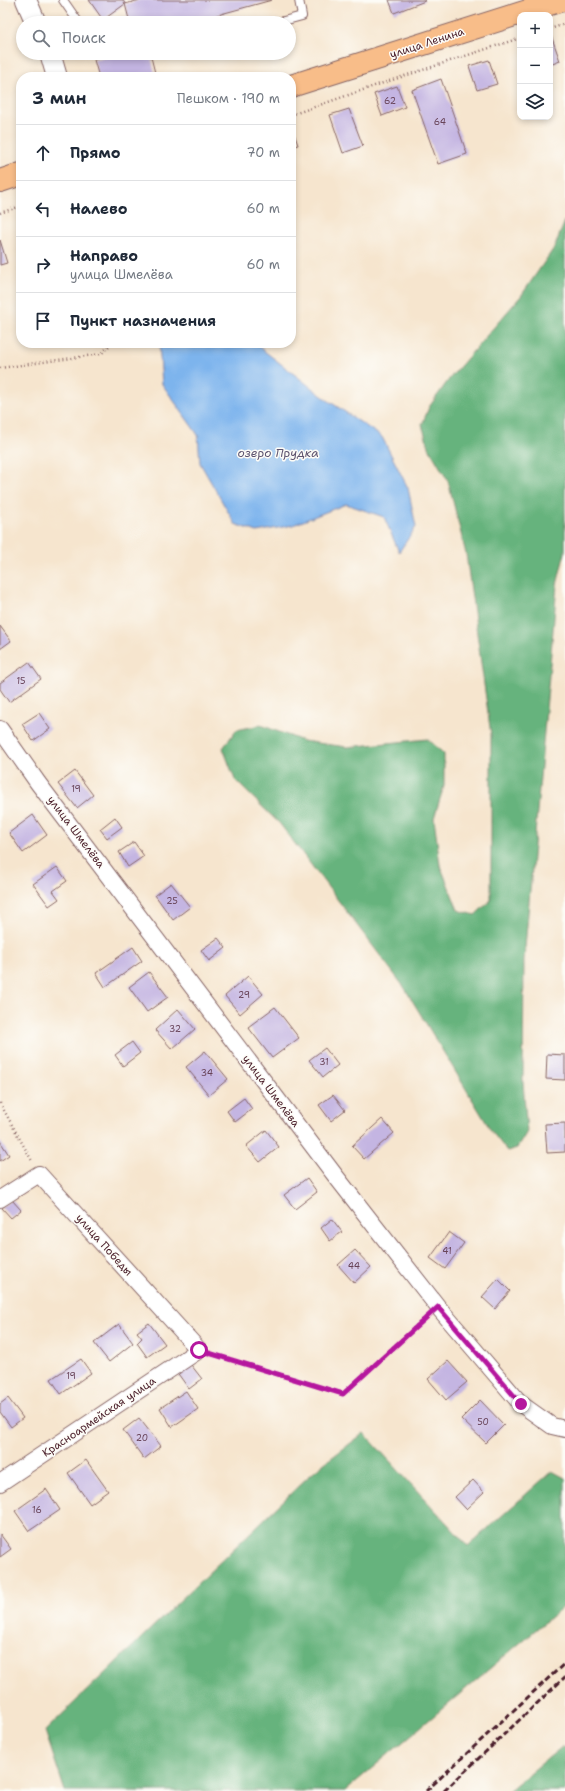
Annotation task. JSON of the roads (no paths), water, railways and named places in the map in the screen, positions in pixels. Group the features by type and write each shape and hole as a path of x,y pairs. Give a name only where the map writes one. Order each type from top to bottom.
{"highway":[{"name":"улица Ленина","path":"296,84 562,0"},
{"path":"0,181 16,176"}],"street":[{"path":"26,0 33,16"},
{"path":"52,60 56,72"},
{"name":"улица Шмелёва","path":"0,729 43,789 306,1136 438,1307 521,1404 552,1426 565,1429"},
{"name":"улица Победы","path":"0,1199 39,1174 199,1350"},
{"name":"Красноармейская улица","path":"0,1483 199,1350"}],"lane":[{"path":"63,0 74,16"},
{"path":"296,18 302,16 299,0"}],"water":[{"name":"озеро Прудка","path":"159,348 260,348 326,399 382,437 408,488 416,527 399,552 384,517 346,504 293,525 257,532 235,524 200,463 198,435 162,384"}],"railway":[{"path":"426,1791 565,1663"},
{"path":"444,1791 565,1677"}]}
